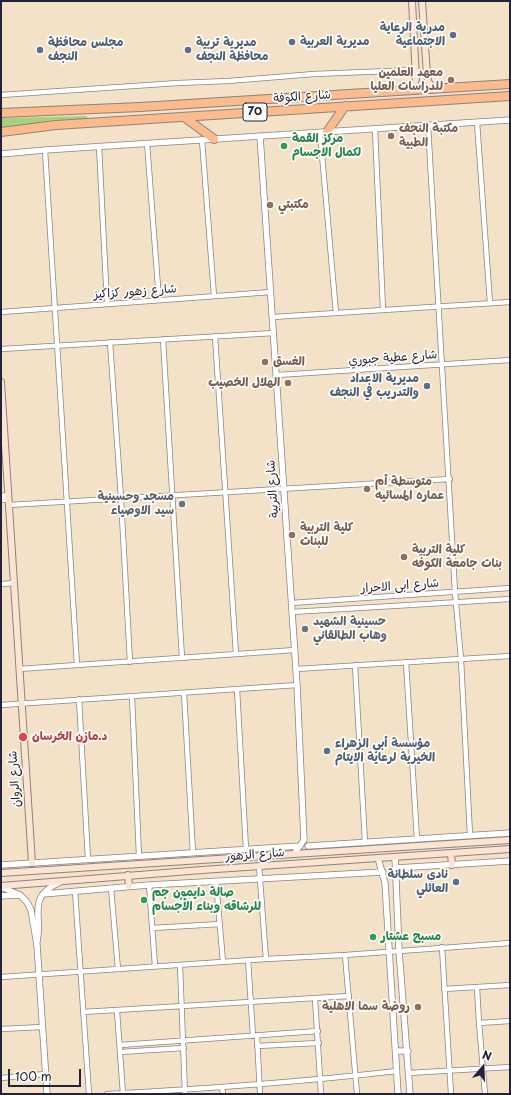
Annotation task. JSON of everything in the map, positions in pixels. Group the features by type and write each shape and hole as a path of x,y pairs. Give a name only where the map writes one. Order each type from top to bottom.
{"highway":[{"name":"شارع الكوفة","path":"1,113 140,107 510,84"},
{"path":"435,89 433,96 440,101"},
{"name":"شارع الكوفة","path":"2,132 56,125 510,96"},
{"path":"324,132 345,106"},
{"path":"184,117 214,139"}],"main road":[{"path":"407,91 414,85 416,70 412,2 418,4 422,1 426,70 428,81 435,89"},
{"path":"416,70 426,70"},
{"name":"شارع الروان","path":"1,382 32,863"},
{"path":"450,837 451,844"},
{"name":"شارع الزهور","path":"1,873 510,840"},
{"name":"شارع الزهور","path":"1,886 128,875 510,849"},
{"path":"451,854 452,865"},
{"path":"216,859 215,864 218,869"},
{"path":"200,860 203,865 202,870"},
{"path":"67,861 67,868"},
{"path":"128,875 129,886"}],"street":[{"path":"1,95 228,81 314,74 416,70"},
{"path":"1,154 99,146 510,120"},
{"path":"477,122 490,303"},
{"path":"428,125 441,364 450,479 455,592 461,659 470,835"},
{"path":"375,129 384,310"},
{"path":"324,132 336,313"},
{"name":"شارع التربية","path":"260,136 295,650 304,840"},
{"path":"202,140 214,296"},
{"path":"147,143 159,300"},
{"path":"99,146 108,304"},
{"path":"45,150 77,665"},
{"name":"شارع زهور كزاكيز","path":"1,312 271,292"},
{"path":"273,317 510,302"},
{"path":"1,349 274,333"},
{"path":"215,336 224,492 236,654"},
{"path":"163,339 182,658"},
{"path":"110,342 122,498 130,662"},
{"name":"شارع عطية جبوري","path":"277,375 510,360"},
{"path":"1,500 67,502 450,479"},
{"path":"1,496 8,500"},
{"path":"1,584 14,583"},
{"name":"شارع ابی الاحرار","path":"291,603 510,588"},
{"name":"شارع ابی الاحرار","path":"292,612 510,598"},
{"path":"19,669 295,650"},
{"path":"296,669 510,656"},
{"path":"406,662 417,839"},
{"path":"355,665 365,842"},
{"path":"1,705 297,685"},
{"path":"237,689 246,850"},
{"path":"184,692 193,853"},
{"path":"132,696 139,856"},
{"path":"79,699 88,859"},
{"path":"308,846 510,833"},
{"path":"294,854 304,840 308,846 320,852"},
{"path":"1,865 300,846"},
{"path":"395,857 399,950 408,1051 410,1094"},
{"path":"378,858 383,872 398,1094"},
{"path":"396,868 510,861"},
{"path":"259,866 266,959"},
{"path":"42,894 129,886 383,872"},
{"path":"37,945 37,906 42,894 51,886 62,880"},
{"path":"216,881 223,962"},
{"path":"149,885 155,966"},
{"path":"1,886 20,895 27,902 31,910 37,945 47,1094"},
{"path":"111,888 118,969"},
{"path":"75,891 89,1094"},
{"path":"1,896 20,895"},
{"path":"152,928 220,924"},
{"path":"1,977 510,943"},
{"path":"442,947 451,1094"},
{"path":"345,955 357,1094"},
{"path":"248,960 250,1002 257,1046 260,1094"},
{"path":"390,962 400,961"},
{"path":"180,965 185,1092"},
{"path":"444,989 510,985"},
{"path":"477,987 485,1094"},
{"path":"83,1012 349,996"},
{"path":"315,999 319,1043 321,1094"},
{"path":"117,1011 123,1094"},
{"path":"479,1023 510,1021"},
{"path":"1,1029 42,1027"},
{"path":"120,1045 318,1031"},
{"path":"257,1046 319,1043"},
{"path":"120,1052 184,1048"},
{"path":"396,1051 408,1051"},
{"path":"409,1073 510,1067"},
{"path":"107,1094 185,1092 222,1087 320,1080 397,1071"},
{"path":"1,1078 45,1074"},
{"path":"222,1087 223,1094"}],"green space":[{"path":"87,116 87,121 1,132 1,118"}],"place":[{"name":"مدرية الرعاية الاجتماعية","path":"453,35"},
{"name":"مديرية العربية","path":"292,42"},
{"name":"مجلس محافظة النجف","path":"40,50"},
{"name":"مديرية تربية محافظة النجف","path":"188,50"},
{"name":"معهد العلمين للدراسات العليا","path":"451,80"},
{"name":"مكتبة النجف الطبية","path":"391,136"},
{"name":"مركز القمة لكمال الاجسام","path":"284,146"},
{"name":"مكتبتي","path":"270,205"},
{"name":"الغسق","path":"265,362"},
{"name":"الهلال الخصيب","path":"288,383"},
{"name":"مديرية الاعداد والتدريب في النجف","path":"427,386"},
{"name":"متوسطة أم عماره المسائيه","path":"367,489"},
{"name":"مسجد وحسينية سيد الاوصياء","path":"182,504"},
{"name":"كلية التربية للبنات","path":"292,535"},
{"name":"كلية التربية بنات جامعة الكوفه","path":"404,557"},
{"name":"حسينية الشهيد وهاب الطالقاني","path":"305,629"},
{"name":"د.مازن الخرسان","path":"23,737"},
{"name":"مؤسسة أبي الزهراء الخيرية لرعاية الايتام","path":"327,751"},
{"name":"نادي سلطانة العائلي","path":"456,882"},
{"name":"صالة دايمون جم للرشاقه وبناء الأجسام","path":"144,900"},
{"name":"مسبح عشتار","path":"373,937"},
{"name":"روضة سما الاهلية","path":"418,1007"}]}
